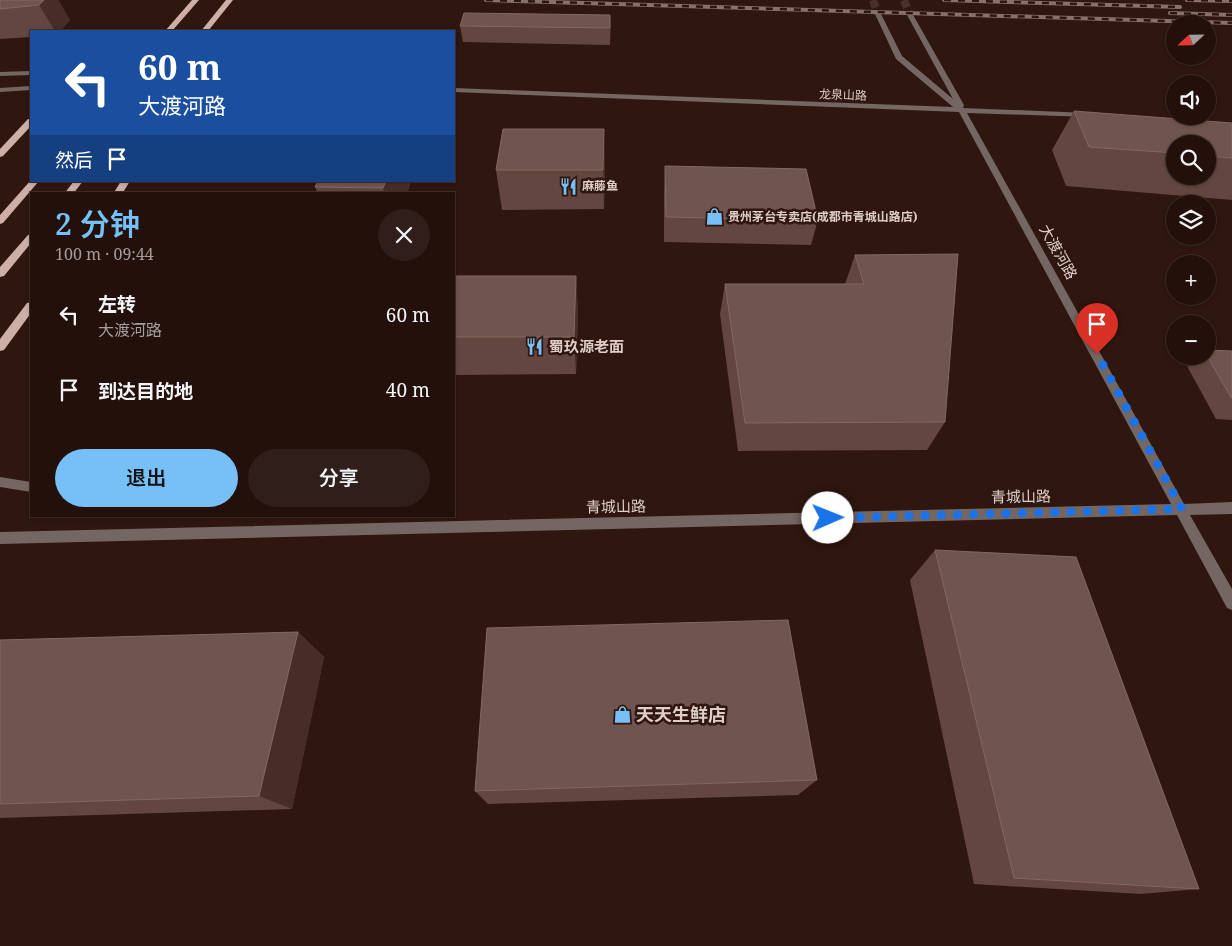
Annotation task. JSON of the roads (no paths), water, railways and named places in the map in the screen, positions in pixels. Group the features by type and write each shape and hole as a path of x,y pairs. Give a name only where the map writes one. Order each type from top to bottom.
{"main road":[{"path":"169,30 196,0"},
{"path":"205,30 230,0"},
{"path":"0,154 30,122"},
{"path":"0,221 34,182"},
{"path":"70,192 78,182"},
{"path":"1,273 30,238"},
{"path":"0,347 30,307"}],"street":[{"path":"910,13 963,112"},
{"name":"大渡河路","path":"878,14 899,57 963,112 1232,603"},
{"path":"0,74 30,73"},
{"path":"0,90 30,88"},
{"name":"龙泉山路","path":"455,90 1098,116"},
{"path":"0,482 30,487"},
{"name":"青城山路","path":"0,538 1232,508"}],"tunnel":[{"path":"873,0 878,14"},
{"path":"904,0 909,13"}],"railway":[{"path":"486,0 1232,23"},
{"path":"944,0 1180,7"},
{"path":"1187,0 1232,1"},
{"path":"1170,13 1232,15"}],"place":[{"name":"麻藤鱼","path":"568,186"},
{"name":"贵州茅台专卖店(成都市青城山路店)","path":"714,217"},
{"name":"蜀玖源老面","path":"535,347"},
{"name":"天天生鲜店","path":"622,715"}]}
